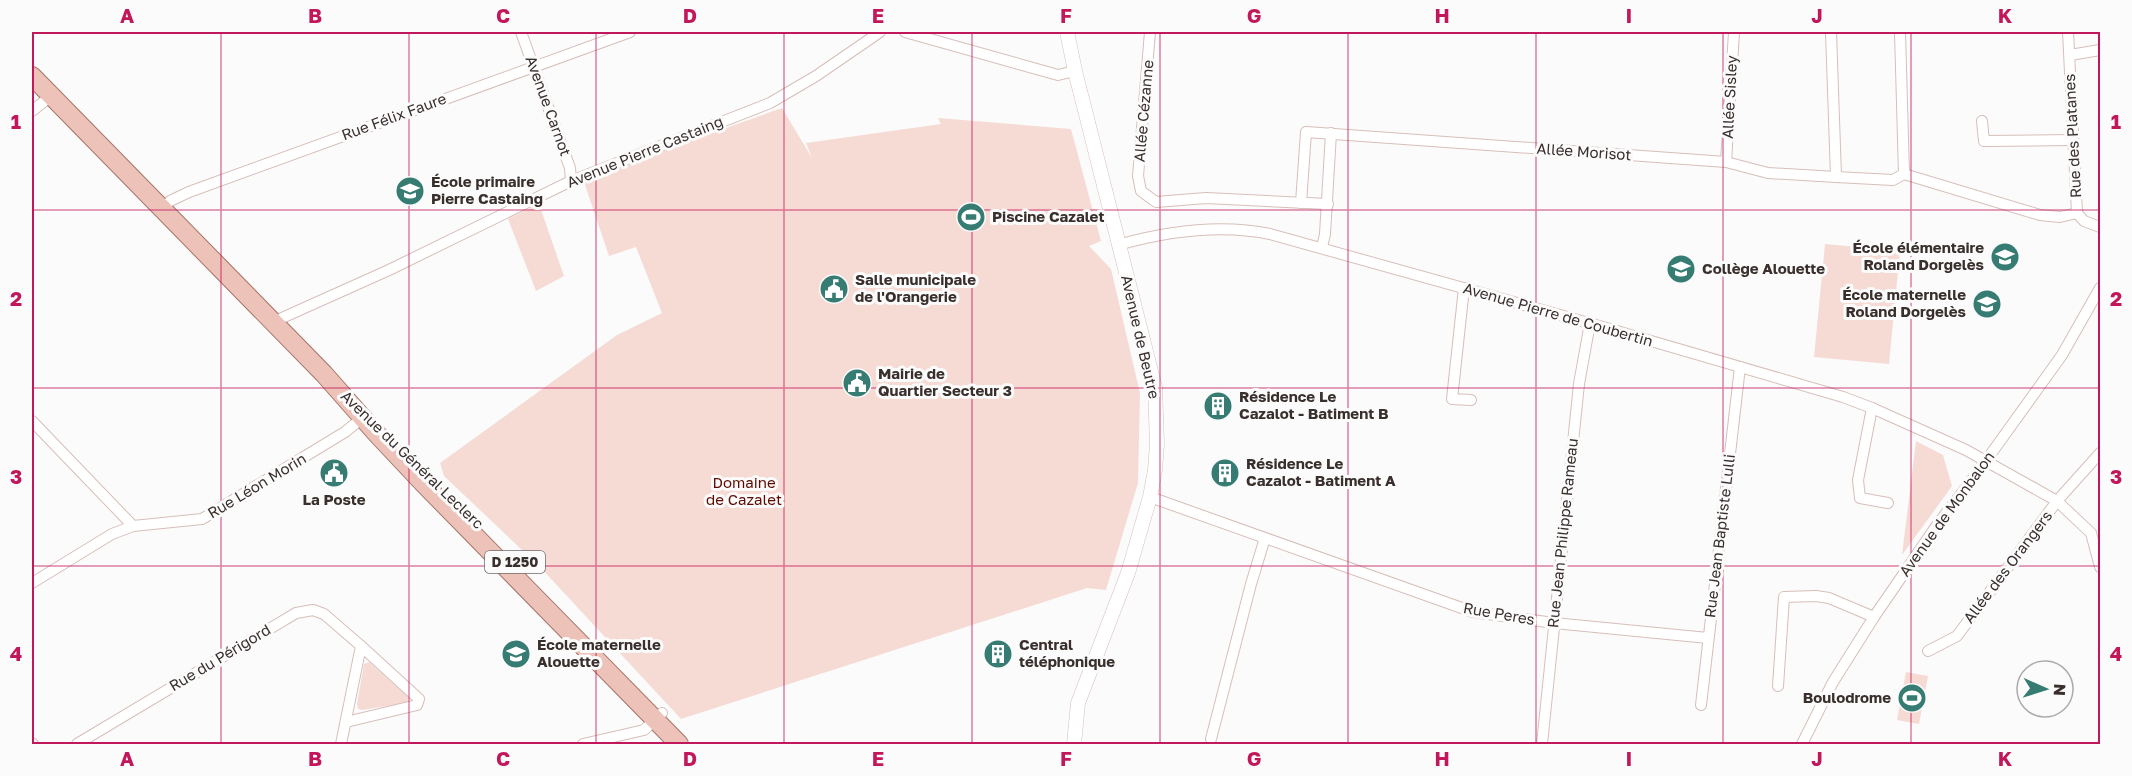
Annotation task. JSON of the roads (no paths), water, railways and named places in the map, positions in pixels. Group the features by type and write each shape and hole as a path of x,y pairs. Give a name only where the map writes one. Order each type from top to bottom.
{"main road":[{"name":"Avenue du Général Leclerc","path":"32,76 365,415 423,483 658,716 694,744"},
{"name":"Avenue du Général Leclerc","path":"658,716 679,744"}],"street":[{"name":"Avenue Carnot","path":"521,32 570,168 571,180"},
{"name":"Rue Félix Faure","path":"162,210 170,201 189,192 630,32"},
{"name":"Avenue Pierre Castaing","path":"273,322 389,270 571,180 771,103 816,76 880,32"},
{"path":"905,32 1058,75 1075,71"},
{"name":"Avenue de Beutre","path":"1067,32 1155,387 1157,444 1150,497 1128,573 1078,704 1074,744"},
{"name":"Allée Cézanne","path":"1150,32 1138,176 1141,191 1156,202 1206,198 1300,203"},
{"name":"Allée Sisley","path":"1726,162 1734,32"},
{"path":"1831,32 1836,177"},
{"path":"1900,32 1904,174 2040,215 2061,217 2077,213"},
{"name":"Rue des Platanes","path":"2068,32 2077,213 2084,221 2100,227"},
{"path":"2070,55 2100,50"},
{"path":"32,111 51,96"},
{"path":"1983,121 1984,141 2072,140"},
{"name":"Allée Morisot","path":"1300,203 1306,132 1726,162 1768,172 1836,177 1893,180 1904,174"},
{"path":"1322,247 1328,204 1331,133"},
{"path":"1300,203 1328,204"},
{"name":"Avenue Pierre de Coubertin","path":"1118,245 1156,236 1206,229 1252,230 1322,247 1590,323 1872,408 1986,461 2057,501 2091,533 2100,567"},
{"path":"1464,288 1452,399 1471,400"},
{"name":"Avenue de Monbalon","path":"1802,744 1833,682 1874,617 1937,525 2062,356 2100,288"},
{"name":"Rue Jean Philippe Rameau","path":"1542,744 1579,384 1590,323"},
{"name":"Rue Jean Baptiste Lulli","path":"1701,705 1740,367"},
{"path":"1872,408 1858,480 1860,498 1888,503"},
{"name":"Rue Léon Morin","path":"32,583 112,534 133,526 201,519 345,432 365,415"},
{"path":"32,421 133,526"},
{"name":"Allée des Orangers","path":"1928,651 1957,636 2057,501 2100,453"},
{"name":"Rue Peres","path":"1150,497 1473,612 1554,623 1708,638"},
{"path":"1211,739 1264,538"},
{"path":"1778,686 1784,597 1829,598 1874,617"},
{"name":"Rue du Périgord","path":"77,744 296,613 313,610 324,614 419,699 417,705 346,722"},
{"path":"341,744 361,646"},
{"path":"583,744 644,730 658,716"}],"place":[{"name":"École primaire Pierre Castaing","path":"410,191"},
{"name":"Piscine Cazalet","path":"971,217"},
{"name":"École élémentaire Roland Dorgelès","path":"2005,257"},
{"name":"Collège Alouette","path":"1681,269"},
{"name":"Salle municipale de l'Orangerie","path":"834,289"},
{"name":"École maternelle Roland Dorgelès","path":"1987,304"},
{"name":"Mairie de Quartier Secteur 3","path":"857,383"},
{"name":"Résidence Le Cazalot - Batiment B","path":"1218,406"},
{"name":"La Poste","path":"334,473"},
{"name":"Résidence Le Cazalot - Batiment A","path":"1225,473"},
{"name":"École maternelle Alouette","path":"516,654"},
{"name":"Central téléphonique","path":"998,654"},
{"name":"Boulodrome","path":"1912,698"}],"park label":[{"name":"Domaine de Cazalet","path":"744,492"}]}
